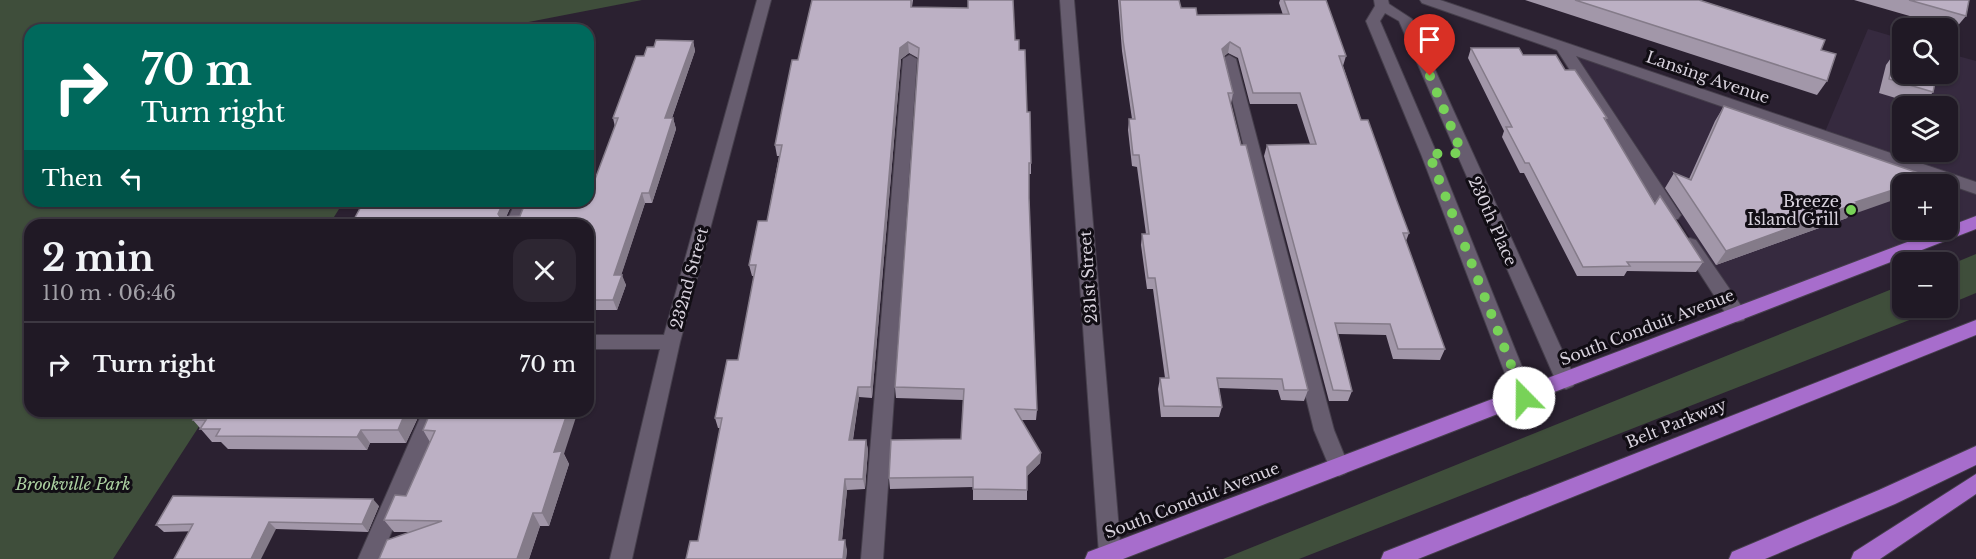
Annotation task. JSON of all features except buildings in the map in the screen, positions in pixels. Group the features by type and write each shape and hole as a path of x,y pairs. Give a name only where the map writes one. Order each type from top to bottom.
{"highway":[{"name":"South Conduit Avenue","path":"1103,556 1524,398 1976,222"},
{"name":"Belt Parkway","path":"1392,559 1976,327"},
{"path":"1740,559 1887,497 1976,455"},
{"path":"1862,559 1976,483"}],"street":[{"name":"232nd Street","path":"621,559 671,342 764,0"},
{"name":"231st Street","path":"1067,0 1103,556"},
{"name":"Lansing Avenue","path":"1427,0 1976,188"},
{"name":"230th Place","path":"1524,398 1429,154 1372,21 1381,3 1405,19 1462,153 1566,381"},
{"path":"1563,47 1737,315"},
{"path":"1229,58 1324,430 1340,467"},
{"path":"872,559 910,59"},
{"path":"1429,154 1462,153"},
{"path":"594,342 671,342"},
{"path":"369,559 430,417"}],"shaded area":[{"path":"1868,29 1892,36 1892,84 1958,84 1958,56 1976,61 1976,215 1958,222 1958,174 1892,174 1892,240 1912,240 1736,308 1568,51 1822,139"}],"green space":[{"name":"Brookville Park","path":"0,0 642,0 519,24 24,24 24,207 340,207 333,219 24,219 24,417 205,417 113,559 0,559"},
{"path":"1976,254 1976,293 1958,300 1958,261"},
{"path":"1892,289 1892,318 1914,318 1299,559 1223,559"}],"place":[{"name":"Breeze Island Grill","path":"1851,210"}],"route":[{"path":"1430,76 1462,153 1429,154 1524,398"}]}
